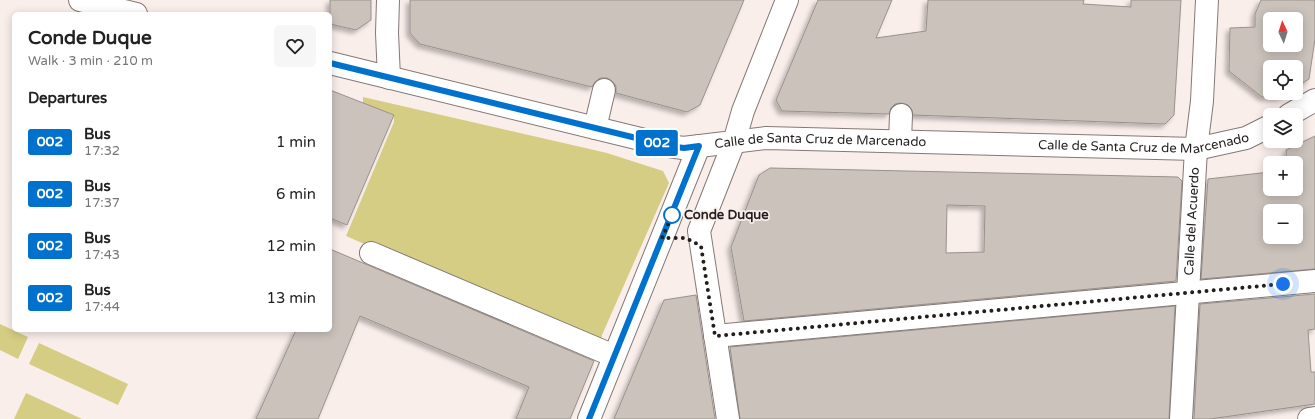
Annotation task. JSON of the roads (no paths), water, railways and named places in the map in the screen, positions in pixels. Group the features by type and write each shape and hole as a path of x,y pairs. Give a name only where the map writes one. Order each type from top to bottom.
{"street":[{"path":"80,0 128,12"},
{"path":"388,0 387,33 389,78"},
{"path":"728,419 699,231 734,142 743,111 787,0"},
{"name":"Calle del Acuerdo","path":"1181,419 1196,149 1202,101 1207,0"},
{"name":"Calle de Santa Cruz de Marcenado","path":"332,64 669,146 684,148 766,138 900,140 1196,149 1246,138 1263,130"},
{"path":"595,128 604,90"},
{"path":"1301,108 1315,100"},
{"path":"900,140 901,115"},
{"path":"590,419 699,146"},
{"path":"662,238 686,238 701,246"},
{"path":"371,253 614,356"},
{"path":"715,336 1315,281"},
{"path":"1309,419 1315,418"}],"place":[{"name":"Conde Duque","path":"672,215"}]}
